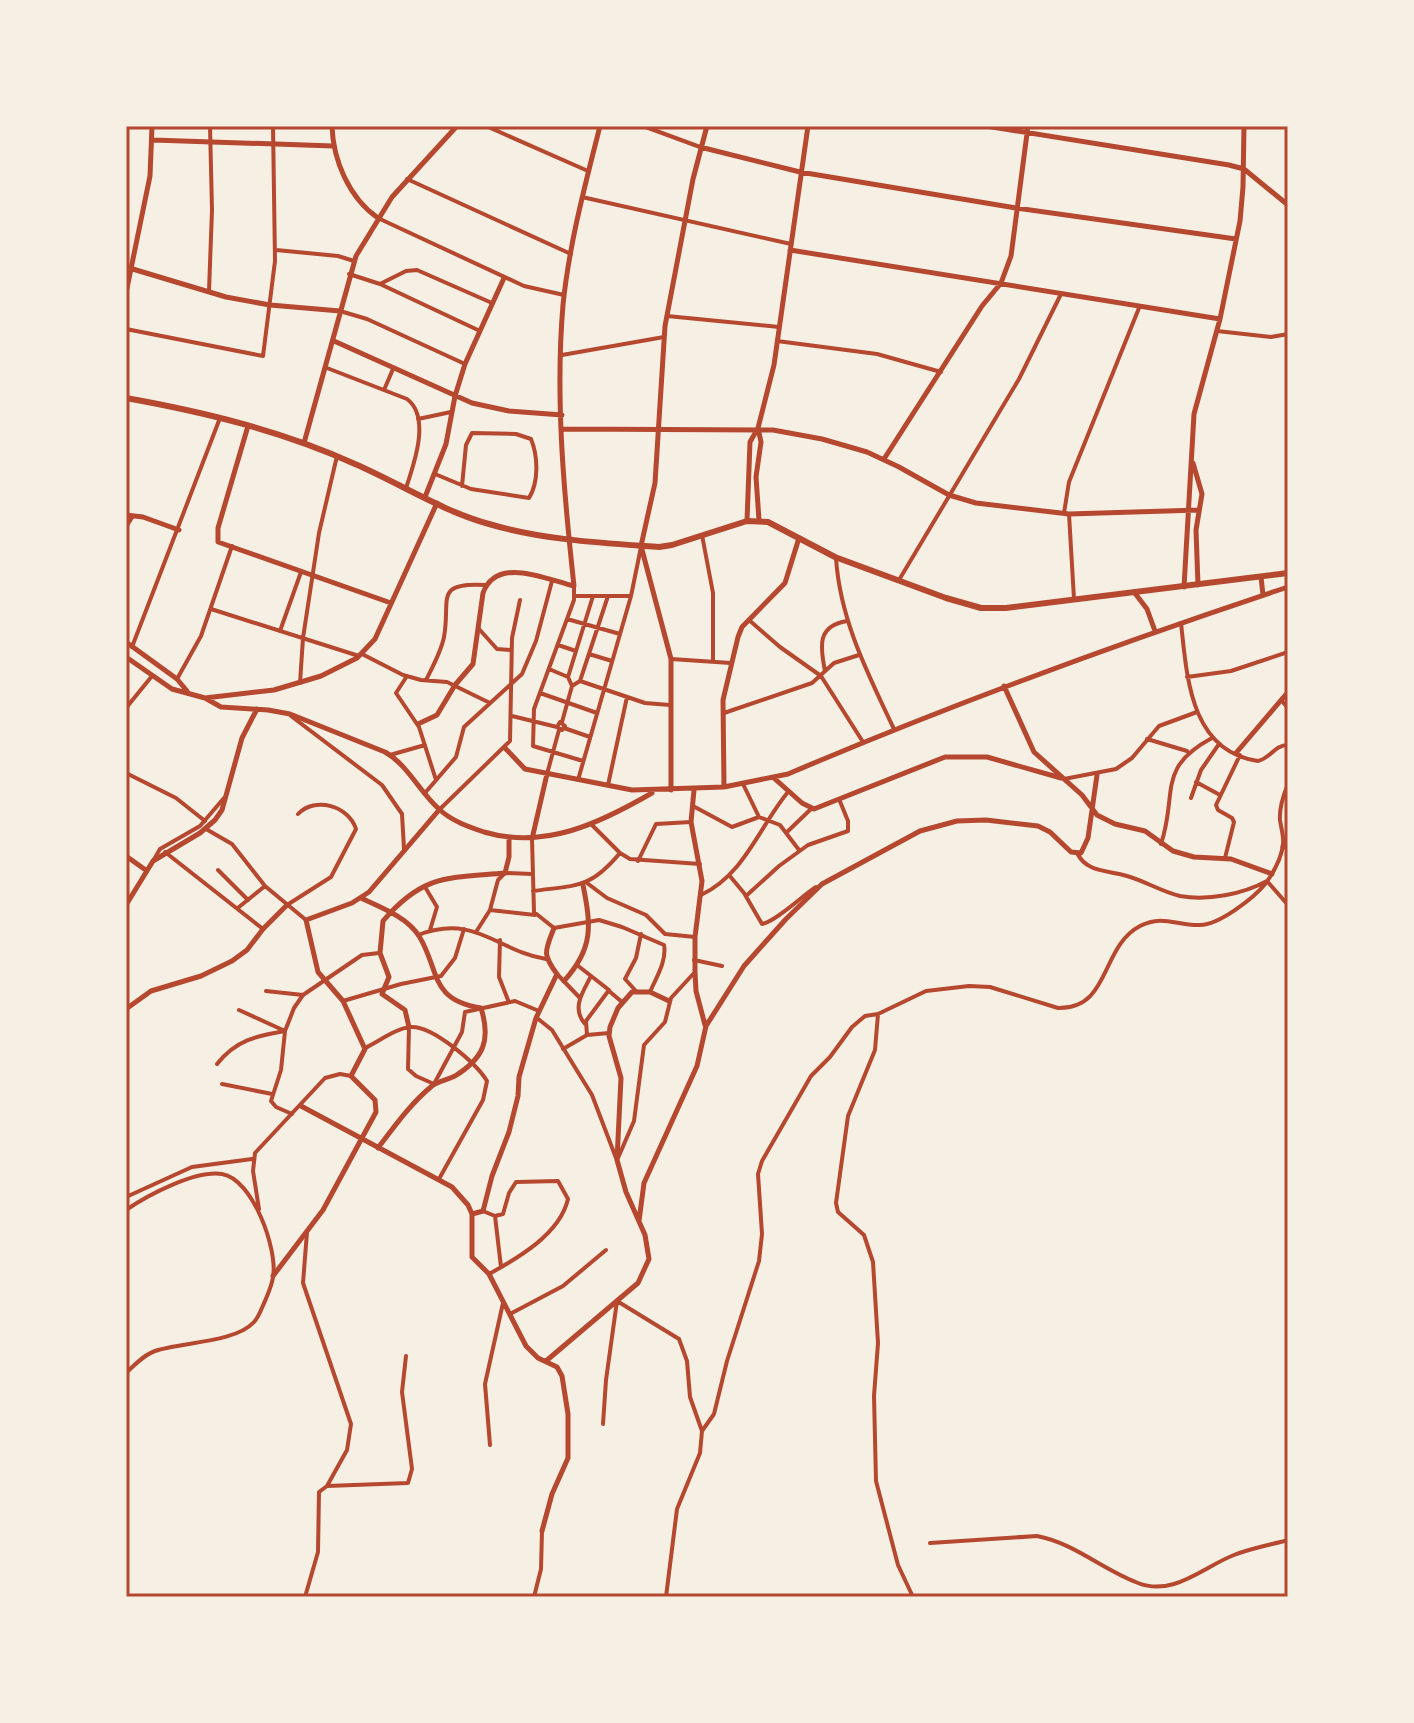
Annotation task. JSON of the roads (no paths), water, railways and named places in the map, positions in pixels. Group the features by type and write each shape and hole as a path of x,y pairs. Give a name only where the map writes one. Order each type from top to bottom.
{"main road":[{"path":"126,398 220,418 304,443 437,503 499,527 569,538 665,547 759,520 777,525 835,557 981,608 1006,608 1288,573"}],"street":[{"path":"126,293 150,176 152,126"},
{"path":"209,293 210,126"},
{"path":"126,329 263,356 276,250 273,126"},
{"path":"332,126 333,146 352,190 361,204 378,218 504,278 535,290 564,295"},
{"path":"304,443 354,261 378,218 407,179 457,126"},
{"path":"486,126 588,171"},
{"path":"583,761 533,746 533,712 574,596 562,429 564,295 581,197 600,126"},
{"path":"643,126 700,147 800,172 1016,208 1236,239"},
{"path":"578,780 631,596 653,502 667,316 684,222 707,126"},
{"path":"747,521 750,442 758,428 770,383 808,126"},
{"path":"986,126 1028,130 1244,169 1288,205"},
{"path":"1184,587 1194,414 1220,319 1236,239 1244,169 1244,126"},
{"path":"884,459 987,299 1001,283 1011,256 1028,130"},
{"path":"153,140 333,146"},
{"path":"407,179 571,254"},
{"path":"581,197 790,247 1139,308 1220,319"},
{"path":"276,250 338,256 354,261"},
{"path":"129,268 209,293 270,305 340,311 367,319 465,364"},
{"path":"380,284 412,269 492,303"},
{"path":"349,274 380,284 480,331"},
{"path":"425,497 446,444 465,364 504,278"},
{"path":"899,580 1019,379 1061,294"},
{"path":"1074,599 1067,514 1069,482 1139,308"},
{"path":"667,316 779,327"},
{"path":"1217,331 1271,337 1288,334"},
{"path":"562,355 664,337"},
{"path":"334,341 455,396 493,409 562,415"},
{"path":"777,341 877,354 941,372"},
{"path":"327,368 412,402 418,419 414,463 406,488"},
{"path":"384,390 393,369"},
{"path":"418,419 452,412"},
{"path":"188,692 177,679 129,645 179,530 220,418"},
{"path":"248,426 217,535 218,542 391,603"},
{"path":"758,428 761,442 756,477 759,520"},
{"path":"562,429 758,428 802,434 884,459 949,495 976,503 1067,514 1199,510"},
{"path":"435,474 462,486 529,498 535,487 533,443 526,436 472,433 466,445 462,486"},
{"path":"300,683 312,575 337,456"},
{"path":"1192,462 1202,488 1196,530 1198,585"},
{"path":"205,698 274,690 300,683 342,667 361,655 375,639 437,503"},
{"path":"126,527 130,515 179,530"},
{"path":"702,535 713,593 713,661"},
{"path":"724,787 722,714 738,637 749,620 785,583 800,537"},
{"path":"177,679 198,643 232,546"},
{"path":"641,546 671,659 671,790"},
{"path":"835,557 838,584 859,655 894,729"},
{"path":"426,680 443,642 445,605 451,590 458,585 486,585 505,574 520,571 574,586"},
{"path":"280,631 301,572"},
{"path":"1261,577 1263,595"},
{"path":"425,793 456,757 464,727 522,674 552,581"},
{"path":"418,724 437,715 455,685 473,664 486,585"},
{"path":"505,748 525,769 608,786 655,791 694,790 774,779 1004,686 1288,587"},
{"path":"1134,592 1147,609 1155,631"},
{"path":"574,596 631,596"},
{"path":"593,596 568,677 572,686 532,839 533,908 554,928 604,921 664,945"},
{"path":"572,686 580,681 608,596"},
{"path":"306,920 361,898 439,810 505,748 512,736 511,650 520,600"},
{"path":"211,609 361,655 407,676 455,685 490,703"},
{"path":"567,619 620,634"},
{"path":"749,620 821,676 863,742"},
{"path":"825,671 822,648 825,633 832,624 848,621"},
{"path":"1181,623 1187,677 1197,712 1212,738 1252,760 1263,760 1276,747 1288,745"},
{"path":"479,629 497,649 511,650"},
{"path":"558,645 576,651"},
{"path":"1187,677 1231,671 1288,652"},
{"path":"589,654 612,661"},
{"path":"722,714 797,688 821,676 839,661 859,655"},
{"path":"126,657 178,692 188,692 221,707 290,714 390,755 439,810 468,826 509,838 532,839 592,825 655,791"},
{"path":"671,659 731,663"},
{"path":"549,669 568,677"},
{"path":"126,708 152,676"},
{"path":"407,676 396,693 418,724 436,780"},
{"path":"580,681 645,703 672,705"},
{"path":"1004,686 1034,752 1082,795 1092,810 1115,824 1145,831 1161,844 1183,855 1225,858 1272,874"},
{"path":"1225,858 1234,822 1216,805 1238,754 1288,692"},
{"path":"540,693 597,713"},
{"path":"608,786 627,697"},
{"path":"1281,700 1288,708"},
{"path":"153,861 206,829 219,815 242,738 257,709"},
{"path":"787,832 811,809 933,761 958,756 987,757 1064,779 1097,775 1127,763 1162,724 1197,712"},
{"path":"290,714 382,785 402,814 404,849"},
{"path":"511,716 590,737"},
{"path":"1161,844 1169,818 1174,774 1189,751 1212,738"},
{"path":"1147,739 1189,751"},
{"path":"1191,798 1205,763 1220,744"},
{"path":"390,755 425,745"},
{"path":"126,773 176,798 205,821"},
{"path":"729,875 746,896 759,921 766,924 798,898 920,831 957,821 986,820 1038,826 1050,832 1071,852 1077,853 1086,846 1097,775"},
{"path":"774,779 811,809"},
{"path":"1196,782 1220,795"},
{"path":"743,784 759,817"},
{"path":"702,1431 714,1414 727,1361 759,1261 762,1234 758,1174 762,1161 811,1076 858,1021 926,991 969,986 990,987 1058,1008 1075,1007 1094,994 1115,952 1139,927 1166,920 1195,925 1210,923 1251,899 1272,874 1286,846 1280,812 1288,784"},
{"path":"694,790 691,822 700,864 701,895 694,960 696,991 706,1026"},
{"path":"701,895 729,875 751,850 789,790"},
{"path":"126,905 160,849 197,828 224,798"},
{"path":"746,896 799,850 848,831 847,815 839,798"},
{"path":"126,1009 151,991 223,967 247,950 287,905 331,877 356,829 346,815 326,804 310,805 298,814"},
{"path":"692,805 732,827 759,817 780,825 799,850"},
{"path":"638,861 656,824 691,822"},
{"path":"592,825 620,853 638,861 700,864"},
{"path":"206,829 235,848 265,886 306,920 313,958 323,980 343,1001 365,1049"},
{"path":"476,932 490,910 498,880 505,873 509,838"},
{"path":"165,852 239,907 263,929"},
{"path":"533,891 585,884 606,869 620,853"},
{"path":"1077,853 1090,868 1130,876 1180,896 1234,893 1267,881"},
{"path":"126,856 147,871"},
{"path":"218,870 248,900"},
{"path":"434,1084 408,1069 409,1027 405,1010 383,997 382,990 389,977 380,953 381,926 390,913 424,885 439,879 505,873 532,874"},
{"path":"1267,881 1288,905"},
{"path":"564,981 577,965 587,944 589,922 585,884"},
{"path":"585,884 607,898 646,915 670,935 695,937"},
{"path":"639,1221 644,1183 697,1066 706,1026 744,966 822,884"},
{"path":"424,885 437,907 430,930"},
{"path":"239,907 265,886"},
{"path":"361,898 409,925 418,935 436,978 453,999 481,1008"},
{"path":"490,910 537,915"},
{"path":"418,935 444,927 464,929 500,940 546,959 580,998"},
{"path":"546,959 554,928"},
{"path":"343,1001 444,974 455,958 464,929"},
{"path":"650,992 666,950 662,931"},
{"path":"636,991 625,979 636,958 641,934"},
{"path":"500,940 499,977 508,1001"},
{"path":"292,1114 272,1104 272,1094 281,1070 285,1031 294,1008 303,995 362,955 380,953"},
{"path":"694,960 722,966"},
{"path":"577,965 622,1002"},
{"path":"617,1160 634,1121 642,1050 665,1022 669,1001 695,972"},
{"path":"483,1211 510,1128 519,1077 536,1018 557,974"},
{"path":"586,1024 578,1012 580,998 591,976"},
{"path":"587,1035 587,1019 609,990"},
{"path":"266,991 303,995"},
{"path":"617,1160 621,1078 609,1033 612,1021 622,1002 636,991 650,992 669,1001"},
{"path":"378,1148 434,1084 462,1032 464,1014 508,1001 521,1001 539,1011"},
{"path":"434,1084 455,1076 483,1049 486,1039 481,1008"},
{"path":"239,1010 285,1031"},
{"path":"878,1014 875,1050 848,1116 836,1203 838,1212 864,1235 873,1262 878,1343 874,1396 876,1481 898,1565 913,1597"},
{"path":"536,1018 549,1026 597,1103 648,1247 645,1271 638,1283 546,1361"},
{"path":"351,1076 365,1049 409,1027 431,1032 471,1063 487,1081 486,1093 439,1179"},
{"path":"217,1064 237,1043 285,1031"},
{"path":"563,1049 587,1035 609,1033"},
{"path":"126,1373 153,1351 236,1333 254,1323 273,1276 307,1232 375,1117 377,1106 371,1095 351,1076 340,1074 325,1078 259,1147 253,1159 260,1215 268,1240 273,1276"},
{"path":"222,1084 272,1094"},
{"path":"301,1106 439,1179 463,1198 472,1214 471,1253 475,1261 489,1274 526,1346 538,1358 557,1367 562,1376 569,1449 566,1466 552,1494 542,1531 541,1569 534,1597"},
{"path":"126,1197 192,1167 253,1159"},
{"path":"126,1210 184,1181 218,1174 236,1179 260,1215"},
{"path":"472,1214 483,1211 495,1216 504,1212 509,1193 516,1182 558,1181 567,1195 565,1208 539,1241 489,1274"},
{"path":"495,1216 501,1267"},
{"path":"305,1597 318,1552 319,1492 327,1486 347,1450 351,1424 303,1283 307,1232"},
{"path":"510,1314 563,1286 606,1250"},
{"path":"490,1445 485,1384 503,1300"},
{"path":"617,1301 679,1339 687,1361 690,1397 702,1431 700,1453 677,1509 666,1597"},
{"path":"603,1424 617,1301"},
{"path":"327,1486 408,1483 412,1469 402,1392 406,1356"},
{"path":"930,1543 1007,1536 1044,1537 1141,1584 1160,1587 1182,1582 1233,1555 1288,1540"}]}
